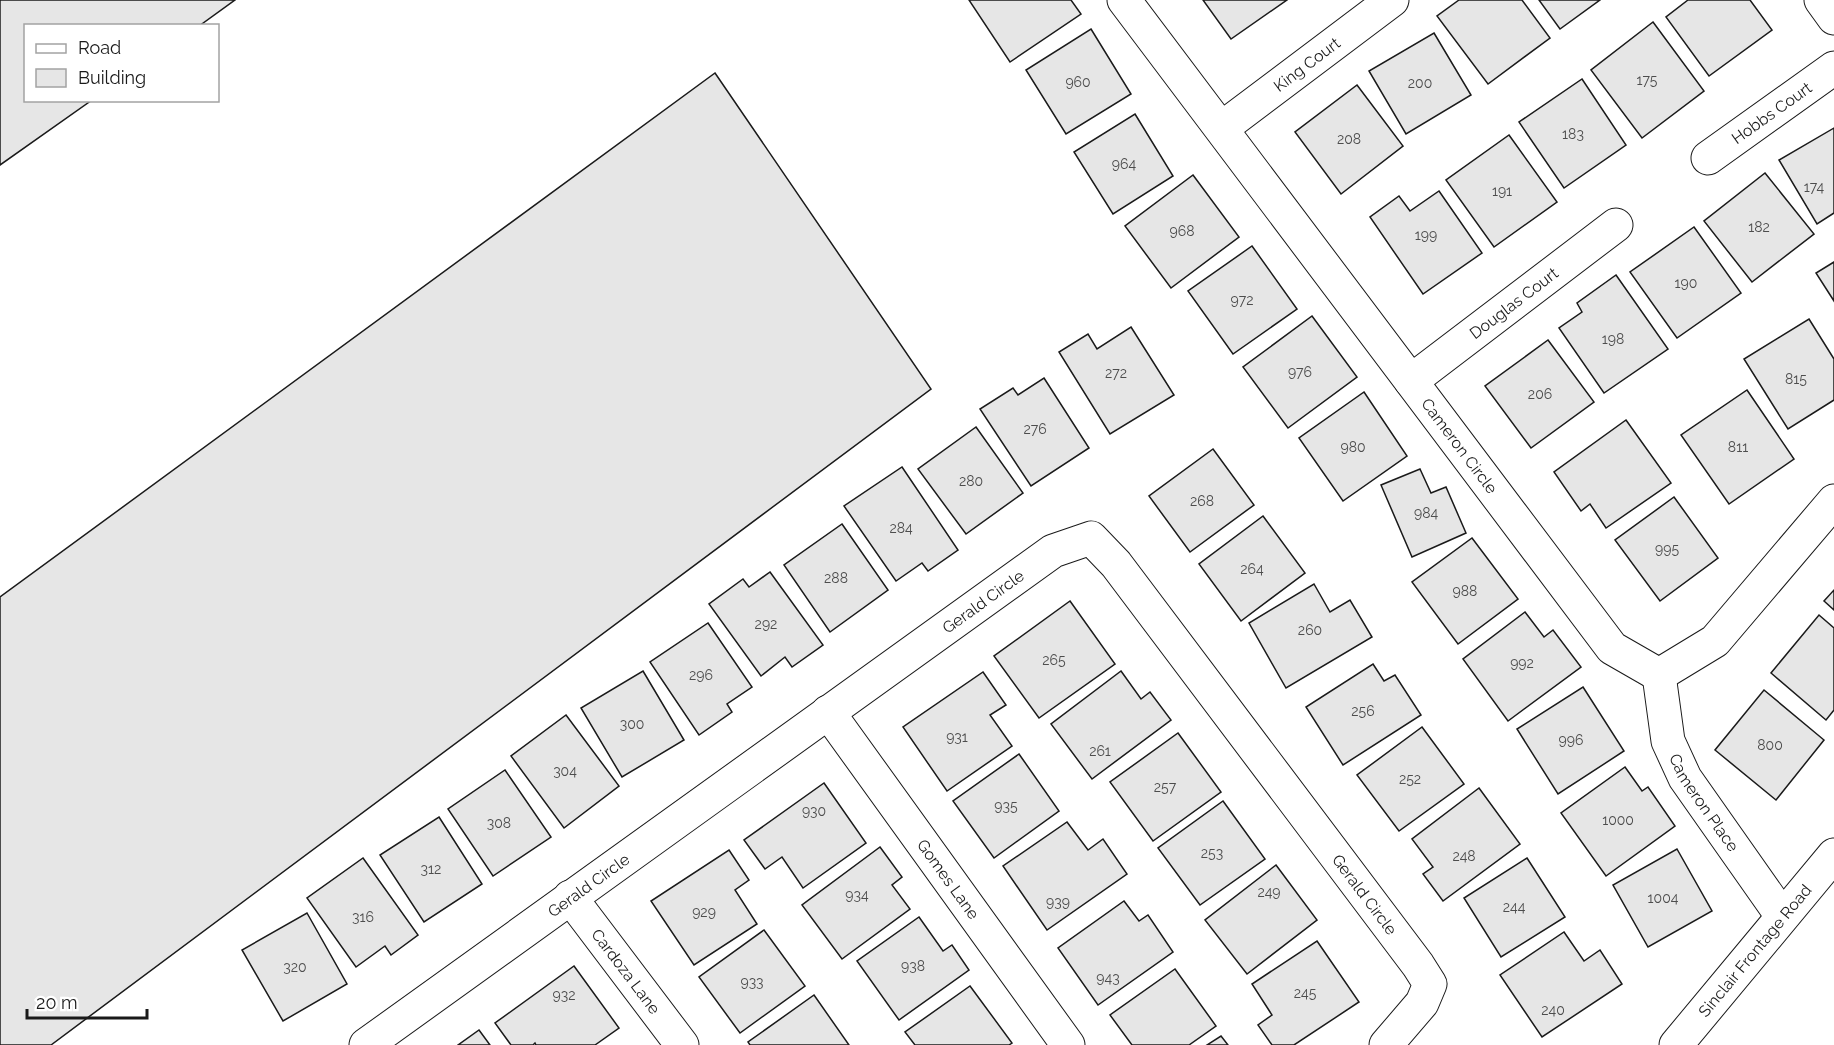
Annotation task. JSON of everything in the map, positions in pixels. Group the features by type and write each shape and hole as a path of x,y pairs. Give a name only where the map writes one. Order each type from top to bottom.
{"street":[{"name":"Cameron Circle","path":"1124,0 1612,648 1659,675"},
{"name":"King Court","path":"1222,128 1392,0"},
{"path":"1821,0 1834,18"},
{"name":"Hobbs Court","path":"1708,158 1834,68"},
{"name":"Douglas Court","path":"1411,381 1616,225"},
{"path":"1659,675 1715,641 1834,501"},
{"name":"Gerald Circle","path":"366,1045 1053,551 1091,538 1116,564 1430,984 1422,1003 1386,1045"},
{"name":"Cameron Place","path":"1659,675 1668,741 1684,778 1782,916"},
{"name":"Gomes Lane","path":"828,712 1068,1045"},
{"name":"Sinclair Frontage Road","path":"1676,1045 1834,855"},
{"name":"Cardoza Lane","path":"570,897 682,1045"}],"building":[{"path":"0,0 235,0 202,24 24,24 24,102 89,102 0,165"},
{"path":"969,0 1071,0 1081,14 1010,62"},
{"path":"1203,0 1287,0 1231,39"},
{"path":"1459,0 1522,0 1550,38 1488,84 1437,16"},
{"path":"1539,0 1600,0 1560,29"},
{"path":"1688,0 1750,0 1772,30 1709,76 1666,17"},
{"path":"1653,22 1704,91 1642,138 1591,70"},
{"path":"1091,29 1131,94 1066,134 1026,70"},
{"path":"1434,33 1471,95 1406,134 1369,71"},
{"path":"715,73 931,389 51,1045 0,1045 0,597"},
{"path":"1582,79 1626,145 1564,188 1519,122"},
{"path":"1357,85 1403,146 1341,194 1295,132"},
{"path":"1135,114 1173,176 1113,214 1074,152"},
{"path":"1834,128 1834,213 1817,224 1779,160"},
{"path":"1509,135 1557,202 1494,247 1446,180"},
{"path":"1765,173 1814,234 1752,282 1704,221"},
{"path":"1193,175 1239,237 1171,288 1125,226"},
{"path":"1439,191 1482,253 1423,294 1370,217 1399,196 1410,211"},
{"path":"1694,227 1741,293 1677,338 1630,272"},
{"path":"1252,246 1297,309 1233,354 1188,291"},
{"path":"1834,262 1834,301 1816,273"},
{"path":"1616,275 1668,349 1604,393 1559,328 1582,312 1577,303"},
{"path":"1312,316 1357,377 1288,428 1243,367"},
{"path":"1809,319 1834,359 1834,400 1788,429 1744,359"},
{"path":"1131,327 1174,395 1110,434 1059,352 1088,334 1097,349"},
{"path":"1548,340 1594,402 1531,448 1485,386"},
{"path":"1044,378 1089,448 1031,486 980,409 1013,388 1018,395"},
{"path":"1747,390 1794,459 1729,504 1681,435"},
{"path":"1364,392 1407,456 1343,501 1299,438"},
{"path":"1626,420 1671,483 1606,528 1590,504 1581,511 1554,472"},
{"path":"976,427 1023,493 966,534 918,469"},
{"path":"1213,449 1254,505 1190,552 1149,496"},
{"path":"902,467 958,550 928,571 922,563 896,581 844,506"},
{"path":"1420,469 1431,493 1446,487 1466,533 1412,557 1381,485"},
{"path":"1674,497 1718,558 1660,601 1615,540"},
{"path":"1263,516 1305,573 1241,621 1199,564"},
{"path":"842,524 888,590 830,632 784,565"},
{"path":"1472,538 1518,599 1458,644 1412,582"},
{"path":"770,572 823,645 792,667 785,657 761,676 709,604 743,579 749,587"},
{"path":"1314,584 1330,612 1350,600 1372,637 1286,688 1249,623"},
{"path":"1834,590 1834,610 1824,601"},
{"path":"1070,601 1115,664 1039,718 994,656"},
{"path":"1525,612 1544,637 1553,630 1581,667 1508,721 1463,659"},
{"path":"1819,615 1834,628 1834,710 1826,720 1771,673"},
{"path":"708,623 752,687 727,704 732,712 699,735 650,662"},
{"path":"1373,664 1384,681 1395,675 1421,715 1343,765 1306,707"},
{"path":"643,671 684,740 622,777 581,708"},
{"path":"1121,671 1141,699 1150,692 1171,720 1092,779 1051,724"},
{"path":"983,672 1006,705 990,715 1012,746 947,791 903,727"},
{"path":"1583,687 1624,751 1558,794 1517,729"},
{"path":"1764,690 1824,740 1776,800 1715,750"},
{"path":"566,715 619,786 564,828 511,756"},
{"path":"1422,727 1464,784 1399,831 1357,775"},
{"path":"1178,733 1221,792 1153,841 1110,782"},
{"path":"1019,754 1059,811 994,858 953,801"},
{"path":"1625,767 1642,791 1648,787 1675,826 1606,876 1561,813"},
{"path":"505,770 551,837 493,876 448,809"},
{"path":"824,783 866,843 803,888 782,857 765,869 744,840"},
{"path":"1479,788 1520,844 1443,901 1423,874 1433,867 1412,839"},
{"path":"1223,801 1265,859 1200,905 1158,848"},
{"path":"439,817 482,884 424,922 380,855"},
{"path":"1067,822 1088,850 1103,839 1127,874 1047,930 1003,866"},
{"path":"880,847 902,877 892,885 910,909 842,959 802,905"},
{"path":"1677,849 1712,911 1648,947 1613,885"},
{"path":"729,850 749,880 735,890 757,924 694,965 651,901"},
{"path":"363,858 418,935 391,955 385,946 356,967 307,898"},
{"path":"1527,858 1565,917 1501,957 1464,898"},
{"path":"1276,865 1317,920 1247,974 1205,920"},
{"path":"1124,901 1139,921 1148,915 1173,952 1098,1005 1058,948"},
{"path":"307,913 347,984 283,1021 242,950"},
{"path":"919,917 943,951 952,945 969,970 899,1020 857,961"},
{"path":"764,930 805,986 740,1033 699,977"},
{"path":"1564,932 1584,961 1600,950 1622,984 1542,1037 1500,975"},
{"path":"1317,941 1359,1002 1294,1045 1272,1045 1258,1025 1272,1015 1252,984"},
{"path":"574,966 619,1028 595,1045 536,1045 535,1043 533,1045 511,1045 495,1023"},
{"path":"1175,969 1216,1026 1189,1045 1132,1045 1110,1015"},
{"path":"970,986 1012,1043 1009,1045 915,1045 905,1032"},
{"path":"814,995 849,1045 750,1045 748,1042"},
{"path":"479,1030 490,1045 458,1045"},
{"path":"1221,1036 1228,1045 1207,1045"}]}
